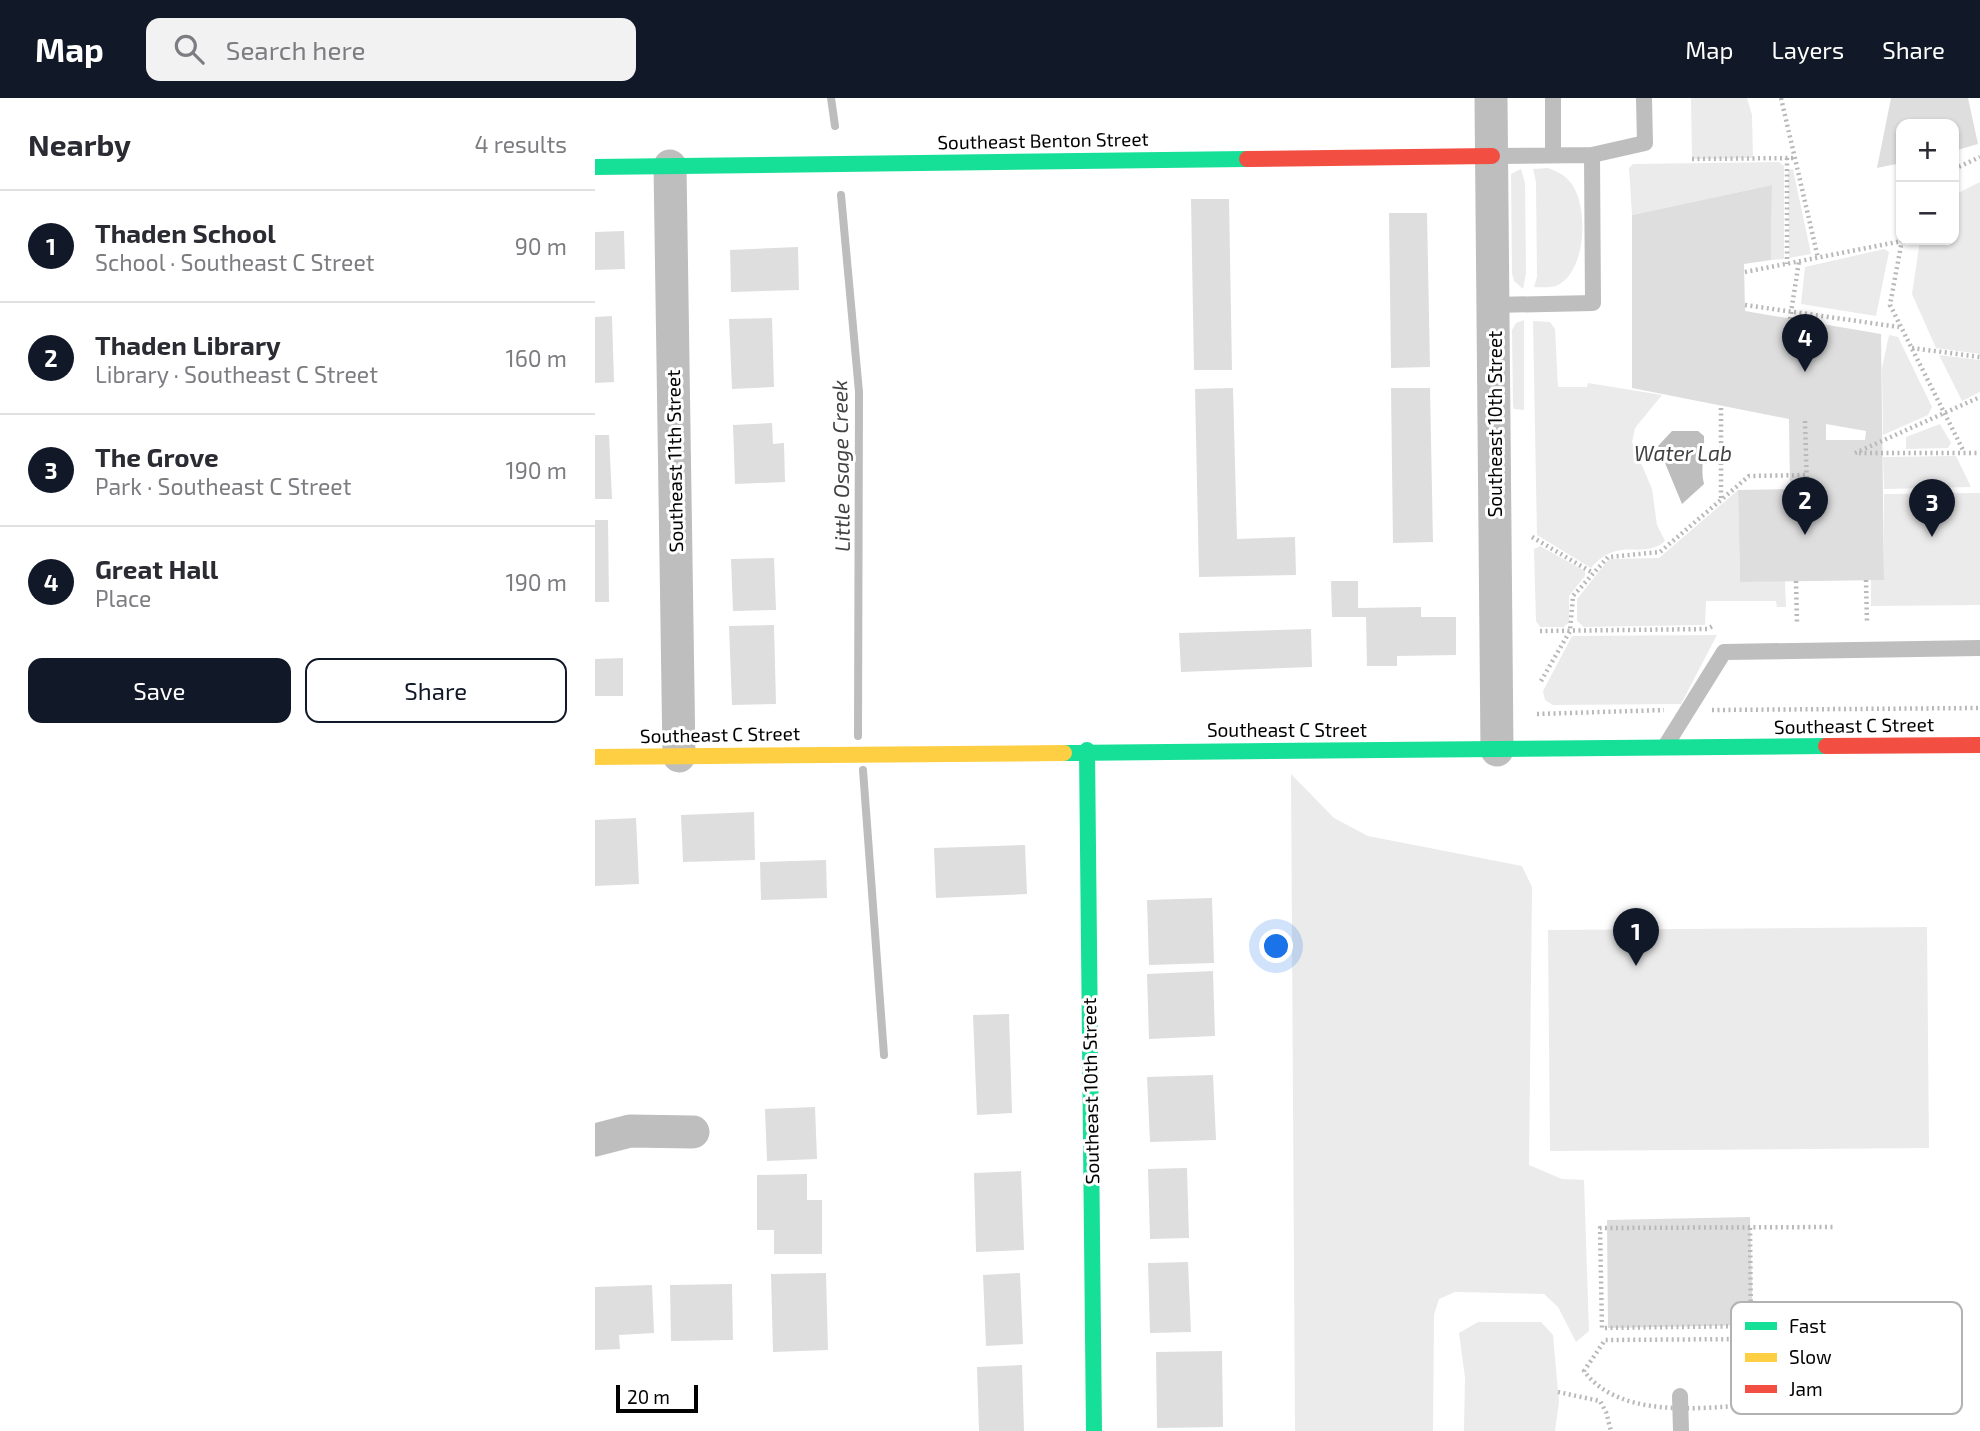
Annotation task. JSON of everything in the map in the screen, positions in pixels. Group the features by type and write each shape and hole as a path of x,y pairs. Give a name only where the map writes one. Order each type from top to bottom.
{"street":[{"name":"Southeast 10th Street","path":"1491,98 1497,750"},
{"name":"Southeast Benton Street","path":"595,167 1492,156"},
{"name":"Southeast 11th Street","path":"670,166 679,756"},
{"name":"Southeast C Street","path":"595,757 1980,745"},
{"name":"Southeast 10th Street","path":"1087,751 1094,1431"},
{"path":"595,1140 630,1131 693,1132"}],"lane":[{"path":"1553,98 1553,155"},
{"path":"1492,156 1592,155 1644,143 1644,98"},
{"path":"1493,305 1593,303 1592,155"},
{"path":"1664,748 1724,652 1980,648"},
{"path":"1680,1395 1681,1431"}],"path":[{"path":"1781,98 1818,258"},
{"path":"1959,167 1980,157"},
{"path":"1787,158 1787,264"},
{"path":"1692,159 1795,158"},
{"path":"1745,272 1896,242"},
{"path":"1901,245 1890,305 1964,452"},
{"path":"1790,319 1800,261"},
{"path":"1745,304 1900,328"},
{"path":"1912,348 1980,357"},
{"path":"1980,397 1855,453 1980,453"},
{"path":"1721,407 1721,498"},
{"path":"1805,421 1807,489"},
{"path":"1541,681 1570,631 1573,596 1608,556 1660,552 1749,476 1806,475"},
{"path":"1532,537 1593,573"},
{"path":"1866,580 1867,623"},
{"path":"1796,581 1797,624"},
{"path":"1540,631 1707,629 1715,625"},
{"path":"1703,710 1980,708"},
{"path":"1532,714 1674,710"},
{"path":"1731,1326 1602,1328 1600,1228 1743,1230 1834,1227"},
{"path":"1750,1228 1751,1302"},
{"path":"1588,1364 1605,1340 1731,1339"},
{"path":"1558,1392 1600,1401 1611,1431"}],"shaded area":[{"path":"1691,98 1747,98 1752,115 1753,158 1692,159"},
{"path":"1779,162 1784,166 1784,259 1771,260 1772,185 1632,215 1629,168 1633,164"},
{"path":"1548,168 1566,178 1577,193 1581,207 1582,238 1574,268 1566,279 1554,287 1534,287 1537,277 1536,182 1533,169"},
{"path":"1521,169 1525,183 1526,273 1523,289 1514,281 1512,273 1511,174"},
{"path":"1793,169 1811,254 1789,258 1788,170"},
{"path":"1980,182 1980,354 1936,348 1912,294 1919,245 1959,245 1959,192"},
{"path":"1884,249 1889,252 1876,316 1801,304 1805,267"},
{"path":"1524,320 1524,410 1514,409 1513,406 1512,330 1516,323"},
{"path":"1533,321 1550,322 1555,329 1558,387 1587,387 1588,383 1662,395 1635,428 1632,442 1652,489 1657,525 1665,541 1656,547 1611,553 1591,568 1537,535"},
{"path":"1889,335 1898,337 1932,407 1928,415 1883,435 1882,368"},
{"path":"1939,355 1980,360 1980,392 1962,401"},
{"path":"1940,424 1951,443 1948,448 1906,449 1906,437"},
{"path":"1956,456 1971,487 1884,489 1883,457"},
{"path":"1738,490 1740,582 1785,581 1786,607 1777,607 1776,601 1706,601 1705,625 1584,627 1577,621 1577,599 1609,559 1659,558"},
{"path":"1980,493 1980,605 1871,606 1871,580 1884,580 1884,494"},
{"path":"1540,546 1585,571 1585,576 1569,596 1569,622 1564,627 1540,627 1536,621 1534,549"},
{"path":"1717,635 1681,704 1553,705 1545,700 1543,691 1572,636"},
{"path":"1291,774 1334,818 1368,836 1522,866 1532,887 1529,1165 1562,1179 1584,1180 1589,1331 1576,1342 1558,1307 1544,1294 1455,1292 1439,1299 1434,1315 1433,1431 1295,1431"},
{"path":"1927,927 1929,1148 1550,1151 1548,930"},
{"path":"1478,1322 1541,1322 1553,1335 1559,1402 1555,1431 1464,1431 1465,1378 1459,1333"}],"water":[{"name":"Water Lab","path":"1672,431 1698,431 1704,436 1704,484 1682,504 1658,446"}],"building":[{"path":"1891,98 1968,98 1978,144 1959,150 1959,119 1896,119 1896,164 1877,168"},
{"path":"1772,185 1771,260 1744,264 1745,311 1881,334 1884,580 1740,582 1738,490 1790,489 1789,419 1632,388 1632,215","holes":["1826,424 1866,431 1865,440 1826,440"]},
{"path":"1191,199 1229,199 1232,370 1194,370"},
{"path":"1389,213 1427,213 1430,367 1391,368"},
{"path":"624,231 625,269 595,270 595,232"},
{"path":"798,247 799,290 731,292 730,250"},
{"path":"612,316 614,382 595,383 595,317"},
{"path":"772,318 774,387 732,389 729,319"},
{"path":"1233,388 1237,539 1295,537 1296,575 1199,577 1195,389"},
{"path":"1391,388 1430,388 1433,542 1393,543"},
{"path":"772,423 773,444 784,443 785,482 735,484 733,425"},
{"path":"595,435 609,435 612,499 595,499"},
{"path":"595,520 608,520 609,602 595,602"},
{"path":"774,558 776,610 733,611 731,559"},
{"path":"1331,581 1358,581 1358,608 1421,607 1421,617 1456,617 1456,655 1397,656 1397,666 1367,666 1366,617 1332,617"},
{"path":"774,625 776,704 732,705 729,626"},
{"path":"1311,629 1312,667 1181,672 1179,633"},
{"path":"623,658 623,696 595,696 595,659"},
{"path":"754,812 755,860 683,862 681,815"},
{"path":"636,818 639,884 595,886 595,820"},
{"path":"1025,845 1027,894 936,898 934,848"},
{"path":"826,860 827,898 761,900 760,862"},
{"path":"1212,898 1214,963 1149,965 1147,900"},
{"path":"1213,971 1215,1036 1149,1039 1147,974"},
{"path":"1009,1014 1012,1113 977,1115 973,1015"},
{"path":"1213,1075 1216,1140 1150,1142 1147,1077"},
{"path":"815,1107 817,1159 767,1161 765,1109"},
{"path":"1187,1168 1189,1238 1150,1239 1148,1169"},
{"path":"1021,1171 1024,1250 976,1252 974,1173"},
{"path":"807,1174 807,1200 822,1200 822,1254 774,1254 774,1230 757,1230 757,1175"},
{"path":"1750,1217 1752,1302 1731,1302 1731,1325 1608,1328 1607,1220"},
{"path":"1188,1262 1191,1332 1150,1333 1148,1263"},
{"path":"826,1273 828,1350 773,1352 771,1274"},
{"path":"1020,1273 1023,1344 986,1346 983,1275"},
{"path":"732,1284 733,1340 671,1341 670,1285"},
{"path":"652,1285 654,1333 619,1335 620,1349 595,1350 595,1287"},
{"path":"1222,1351 1223,1427 1157,1428 1156,1352"},
{"path":"1022,1365 1024,1431 979,1431 977,1367"}],"waterway":[{"name":"Little Osage Creek","path":"831,98 835,126"},
{"name":"Little Osage Creek","path":"841,195 859,392 858,736"},
{"name":"Little Osage Creek","path":"863,770 884,1055"}],"traffic: fast":[{"path":"595,167 1247,159"},
{"path":"1064,753 1826,746"},
{"path":"1087,750 1094,1431"}],"traffic: slow":[{"path":"595,757 1064,753"}],"traffic: jam":[{"path":"1247,159 1492,156"},
{"path":"1826,746 1980,745"}],"place":[{"name":"Great Hall","path":"1805,372"},
{"name":"Thaden Library","path":"1805,535"},
{"name":"The Grove","path":"1932,537"},
{"name":"Thaden School","path":"1636,966"}]}
